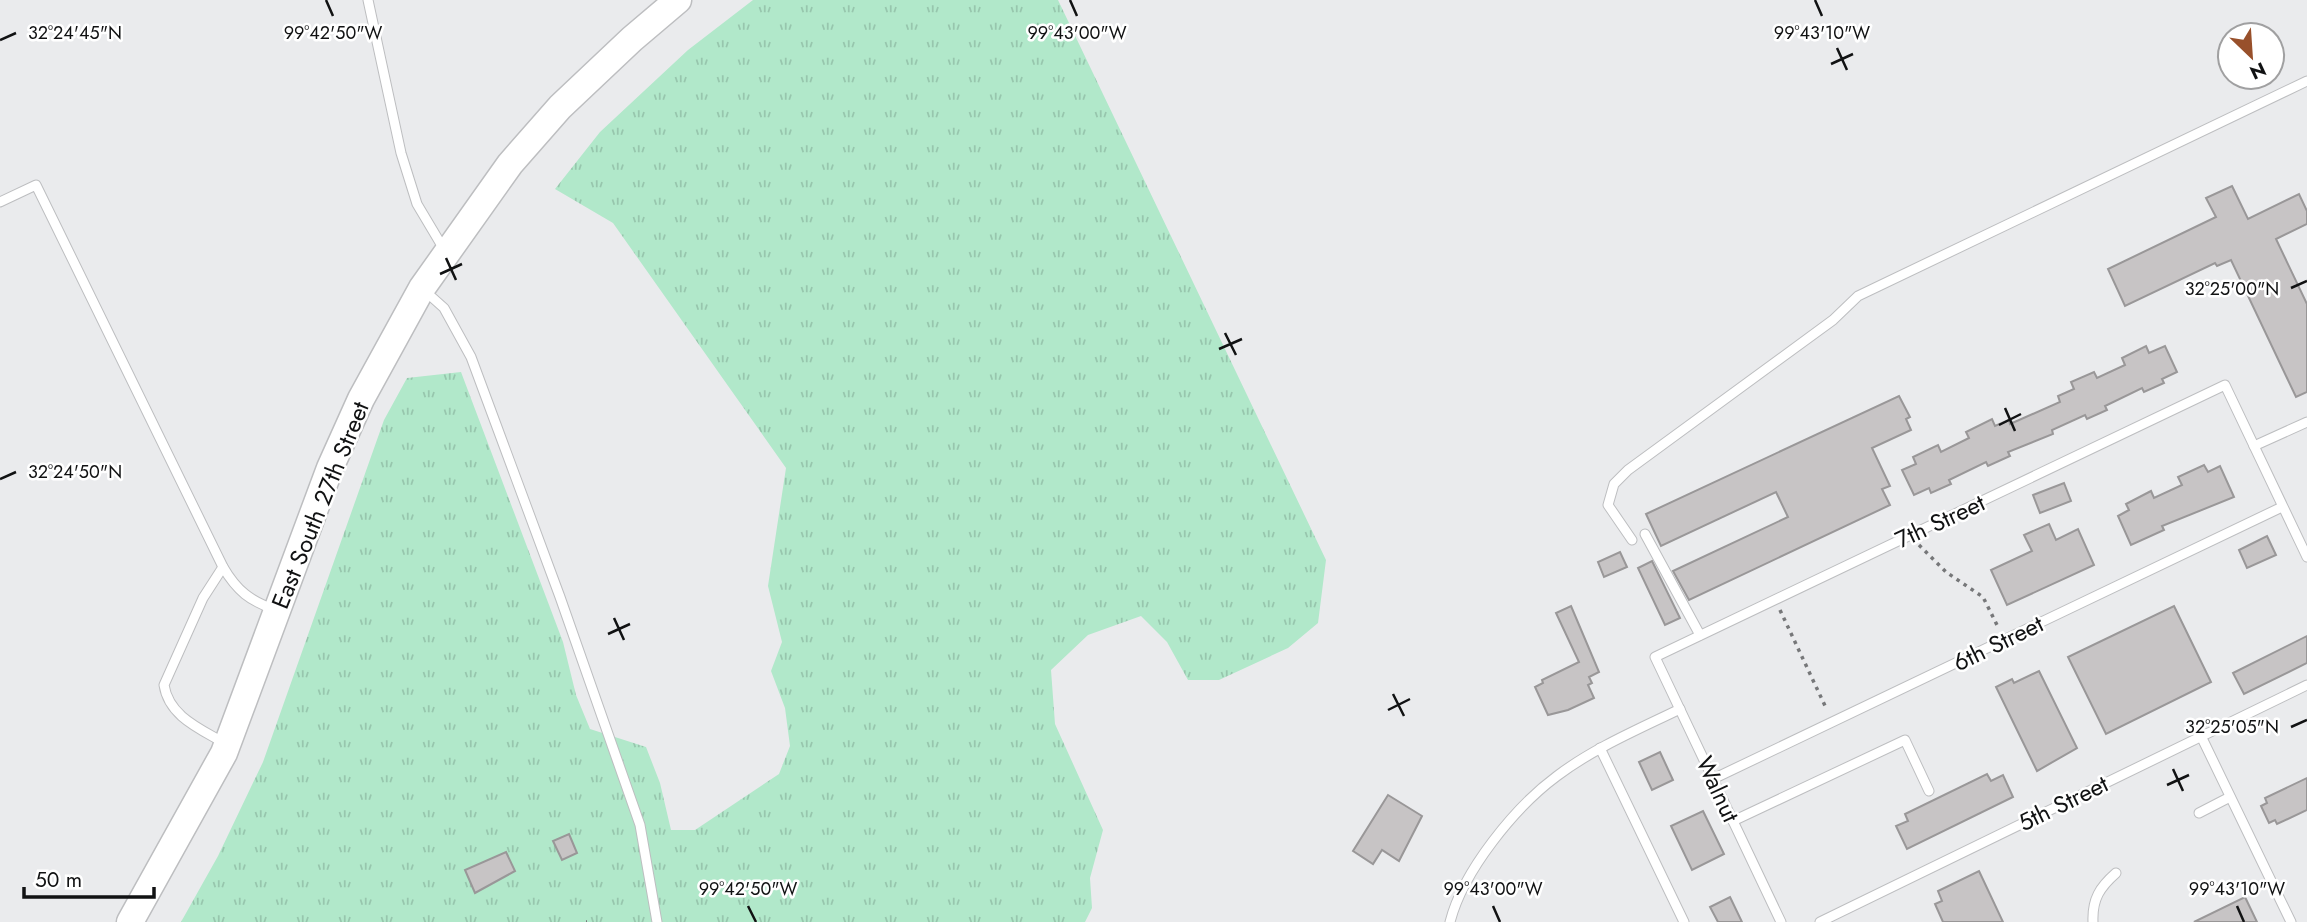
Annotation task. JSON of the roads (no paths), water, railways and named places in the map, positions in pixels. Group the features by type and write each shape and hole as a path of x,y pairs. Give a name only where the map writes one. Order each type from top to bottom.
{"main road":[{"name":"East South 27th Street","path":"130,922 227,745 330,468 361,398 422,288 510,164 560,107 678,0"}],"lane":[{"path":"368,0 405,166 417,205 446,253"},
{"path":"1632,540 1608,505 1614,484 1668,438 1833,320 1858,296 2307,81"},
{"path":"0,202 36,185 223,567 237,590 253,602 278,611"},
{"path":"422,288 444,308 475,370 640,825 657,922"},
{"name":"7th Street","path":"1655,657 2225,385 2254,446"},
{"path":"2307,422 2254,446 2307,557"},
{"name":"6th Street","path":"1713,779 2283,507"},
{"path":"1645,534 1699,635"},
{"path":"223,567 203,598 164,685 166,699 176,713 227,745"},
{"name":"Walnut","path":"1655,657 1781,922"},
{"name":"5th Street","path":"1819,922 2307,685"},
{"path":"1450,922 1470,871 1516,817 1556,776 1600,748 1680,709"},
{"path":"2201,736 2291,922"},
{"path":"1733,821 1905,740 1929,791"},
{"path":"1600,748 1684,922"},
{"path":"2199,813 2231,797"},
{"path":"2093,922 2093,909 2099,888 2116,873"}]}
